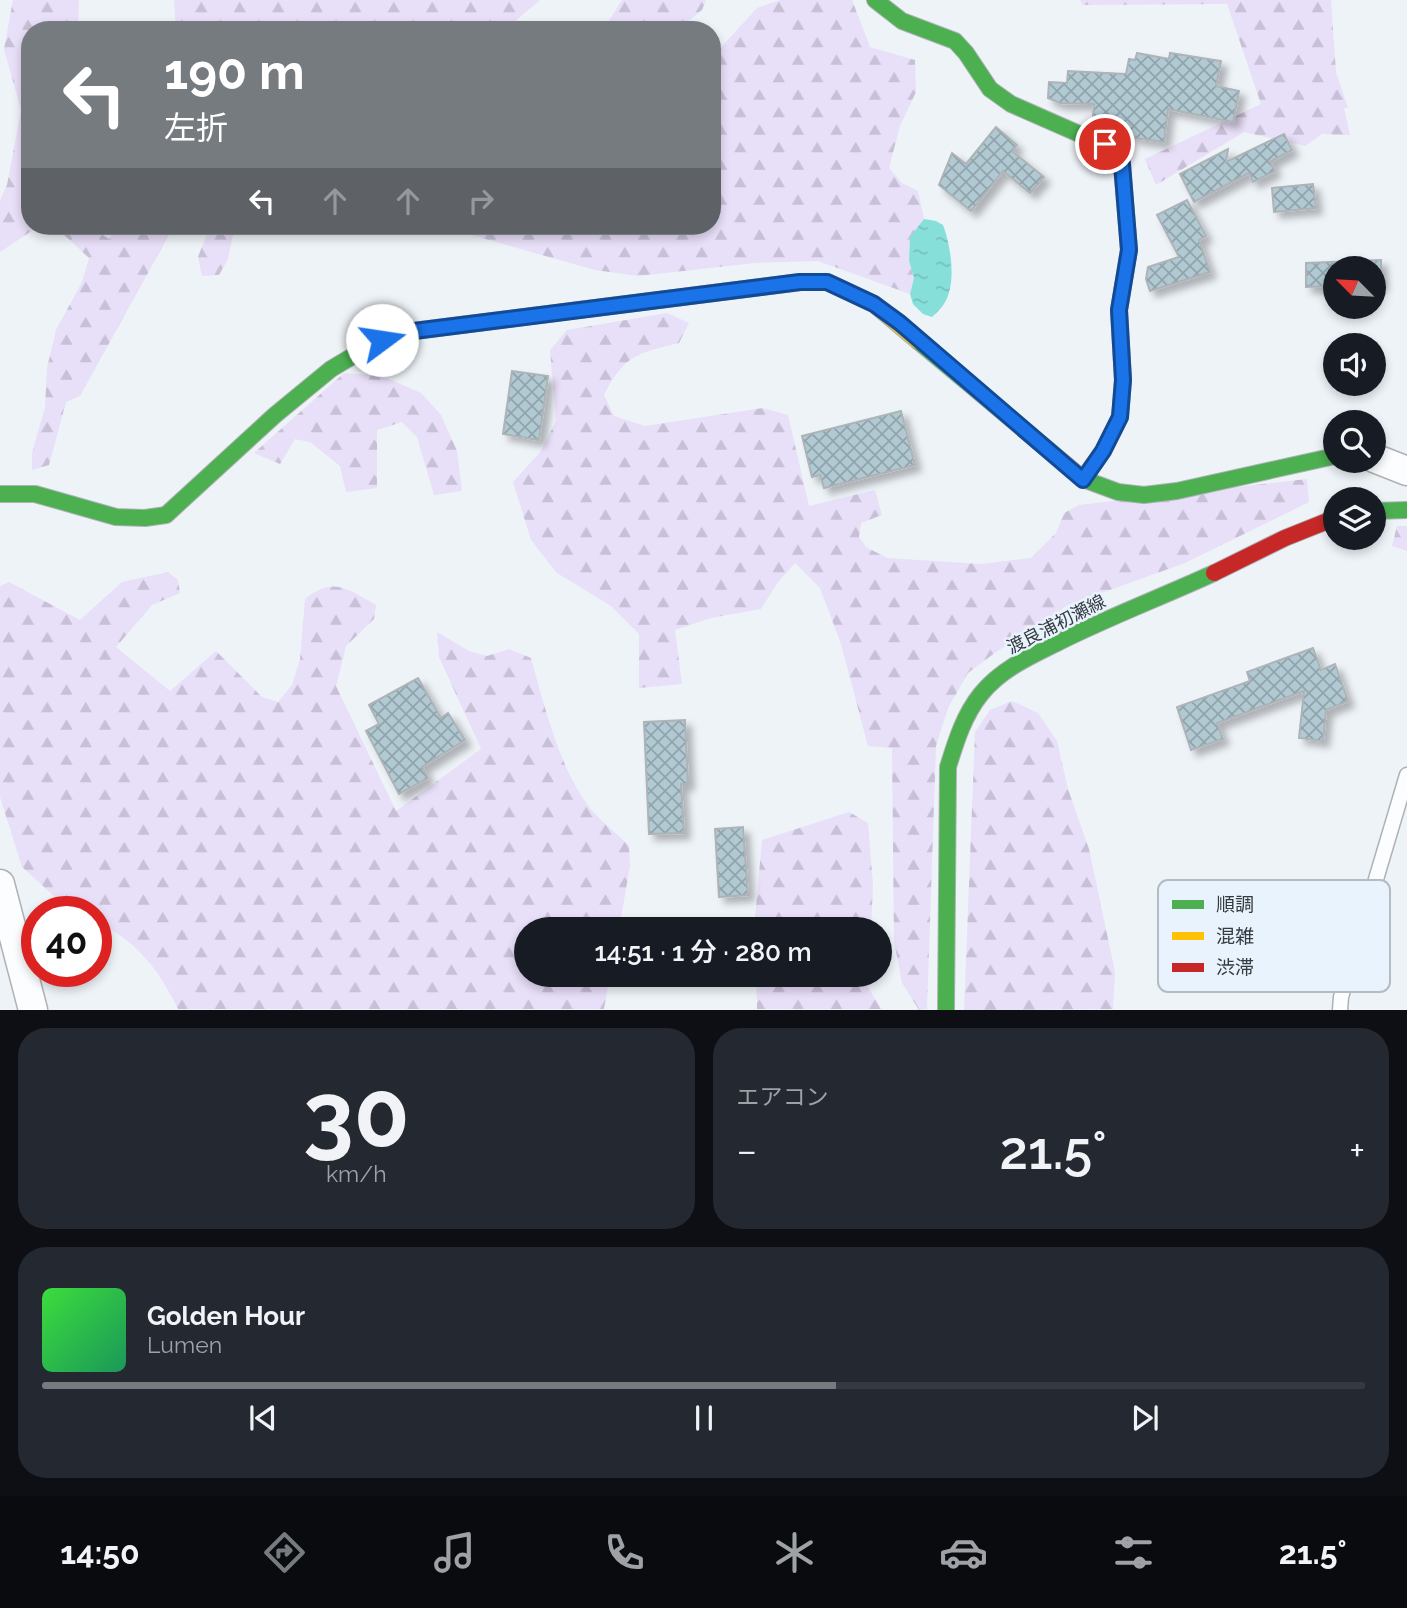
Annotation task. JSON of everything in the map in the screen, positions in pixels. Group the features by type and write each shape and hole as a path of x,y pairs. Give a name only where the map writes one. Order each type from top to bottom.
{"street":[{"path":"875,0 895,18 954,40 966,53 977,76 996,94 1036,117 1118,151 1122,164 1129,250 1119,310 1123,380 1120,417 1103,451 1083,480"},
{"path":"0,494 35,494 116,517 145,518 166,515 300,390 366,346 398,333 800,282 827,282 874,304 1083,480 1118,492 1144,495 1177,491 1323,459"},
{"path":"1386,463 1407,471"},
{"path":"1386,511 1407,510"},
{"name":"渡良浦初瀬線","path":"946,1010 948,766 957,736 971,709 987,687 1039,651 1206,576 1306,527 1323,522"},
{"path":"0,884 33,1010"}],"lane":[{"path":"1376,880 1407,775"},
{"path":"1340,1010 1342,992"}],"green space":[{"path":"13,0 79,0 78,21 21,21 21,110 4,49"},
{"path":"174,0 540,0 516,21 175,21"},
{"path":"622,0 706,0 702,10 688,21 609,21"},
{"path":"780,0 852,0 870,47 915,60 916,92 900,126 889,168 902,183 918,191 924,219 910,238 909,261 914,278 910,294 818,261 755,263 638,276 595,270 471,235 721,235 721,47 757,8"},
{"path":"1080,0 1331,0 1336,72 1348,108 1344,108 1350,135 1322,134 1305,146 1244,132 1156,185 1145,159 1261,104 1227,4 1083,5"},
{"path":"21,110 21,235 26,235 0,252 0,201 7,185"},
{"path":"64,235 103,235 109,239 112,235 169,235 80,396 66,402 49,465 32,470 32,453 45,407 47,368 56,330 82,282 89,258"},
{"path":"207,235 233,235 228,259 219,275 202,276 198,257"},
{"path":"667,313 689,323 679,343 643,353 618,371 604,395 614,416 645,426 763,408 788,415 809,506 875,490 882,515 861,523 859,537 866,547 887,558 981,564 1031,558 1056,533 1064,513 1079,505 1307,479 1309,502 1185,563 1068,605 968,673 948,708 936,746 927,1009 919,1010 902,983 894,941 892,748 868,746 841,644 820,588 795,563 778,582 761,609 711,618 675,630 682,684 639,688 639,634 611,606 557,573 531,540 513,482 541,451 556,421 550,350 567,330"},
{"path":"344,373 382,376 421,393 441,415 457,451 462,491 434,495 417,437 402,422 377,430 377,488 346,492 340,466 310,442 295,439 280,464 254,453"},
{"path":"1397,526 1407,526 1407,551 1392,546"},
{"path":"168,572 178,580 180,593 152,605 116,647 170,691 216,651 262,697 278,702 292,685 300,659 305,599 324,588 340,587 376,605 374,619 346,646 336,686 396,811 481,749 439,657 437,632 469,651 487,656 509,649 531,658 554,736 570,775 590,808 629,846 630,866 621,917 514,917 514,987 608,987 604,1009 178,1009 155,969 135,947 112,930 112,896 54,896 22,867 0,797 0,586 9,582 80,620 122,582"},
{"path":"1012,701 1038,713 1057,741 1068,789 1089,849 1115,972 1113,1009 964,1010 975,732 990,710"},
{"path":"849,812 868,823 873,885 872,917 755,917 762,840"},
{"path":"756,987 868,987 881,1009 757,1009"}],"water":[{"path":"924,219 943,225 952,276 948,296 932,317 923,314 913,304 910,294 914,278 909,261 910,237"}],"building":[{"path":"1137,53 1169,59 1170,53 1221,61 1216,86 1239,91 1233,122 1168,109 1164,142 1135,138 1127,131 1093,116 1094,104 1060,103 1048,98 1049,82 1067,83 1068,71 1126,74 1129,59 1135,60"},
{"path":"996,127 1017,145 1012,151 1044,177 1030,193 1003,171 971,211 939,185 952,153 966,164"},
{"path":"1284,134 1292,150 1270,162 1275,171 1253,182 1249,173 1194,202 1180,174 1228,149 1226,162"},
{"path":"1313,184 1316,208 1274,212 1272,188"},
{"path":"1187,200 1206,236 1199,240 1210,272 1150,291 1146,279 1148,267 1179,257 1157,215"},
{"path":"1323,262 1323,286 1306,287 1306,263"},
{"path":"512,371 548,376 539,440 503,434"},
{"path":"901,411 915,465 824,488 820,475 812,477 802,436"},
{"path":"1313,648 1321,670 1335,664 1348,701 1326,710 1323,741 1299,738 1304,691 1217,723 1223,739 1191,750 1177,707 1250,681 1247,672"},
{"path":"418,678 441,718 448,713 465,740 422,767 428,778 399,794 366,731 379,724 369,705"},
{"path":"685,720 688,784 681,784 684,833 649,834 644,722"},
{"path":"743,827 748,895 719,897 715,829"}],"traffic: fast":[{"path":"875,0 902,21 955,41 990,89 1011,104 1118,151 1122,165 1129,250 1119,310 1123,380 1120,417 1103,451 1083,479"},
{"path":"0,494 35,494 116,517 145,518 166,515 275,415 331,369 398,333 461,325"},
{"path":"918,341 1083,479 1118,492 1144,495 1177,491 1323,459"},
{"path":"1386,511 1407,510"},
{"path":"946,1010 948,767 965,719 989,685 1018,663 1080,632 1214,573"}],"traffic: slow":[{"path":"461,325 800,282 827,282 874,304 918,341"}],"traffic: jam":[{"path":"1214,573 1323,523"}],"route":[{"path":"382,340 398,333 800,282 827,282 874,304 900,323 1083,480 1103,451 1120,417 1123,380 1119,310 1129,250 1122,164 1118,151 1105,144"}]}
